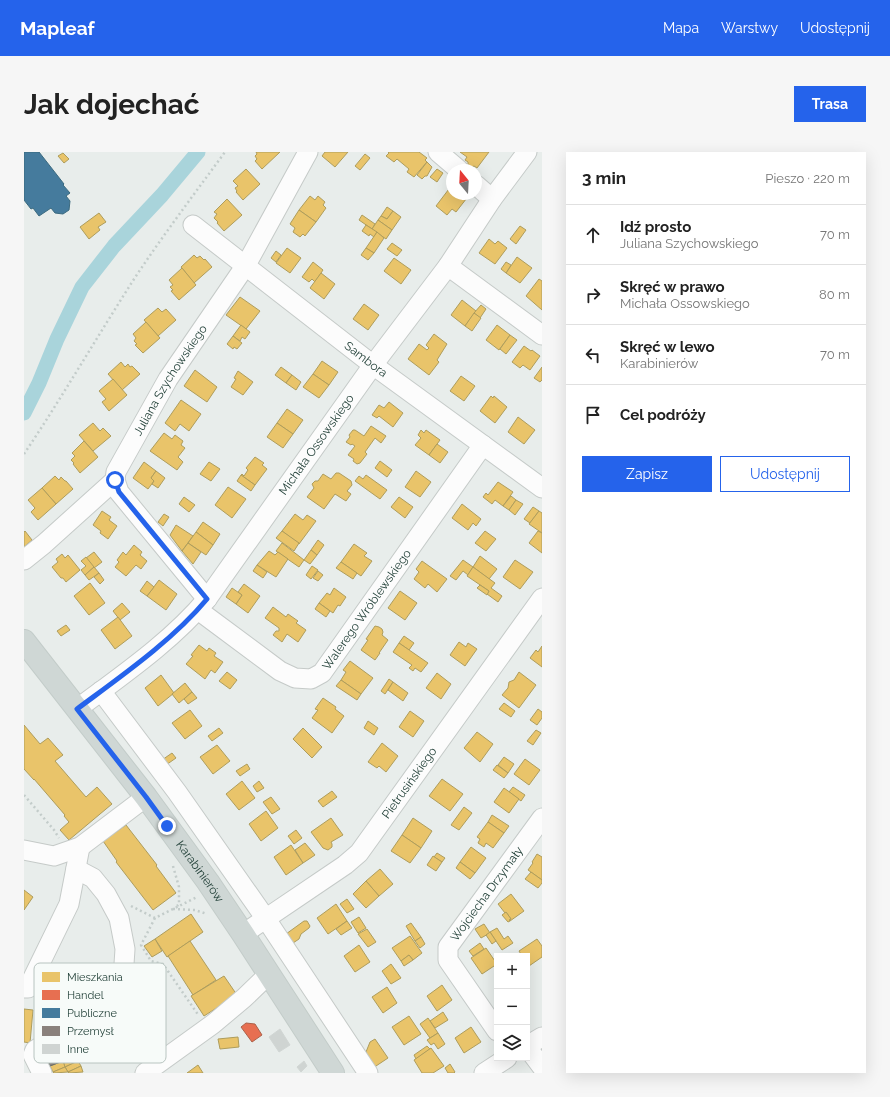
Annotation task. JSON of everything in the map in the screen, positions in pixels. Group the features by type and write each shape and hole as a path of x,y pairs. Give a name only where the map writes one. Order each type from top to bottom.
{"main road":[{"name":"Karabinierów","path":"24,641 146,797 208,882 270,974 333,1073"}],"street":[{"name":"Juliana Szychowskiego","path":"115,480 116,472 168,379 246,265 308,152"},
{"path":"438,152 452,164"},
{"name":"Michała Ossowskiego","path":"77,709 159,646 202,604 373,365 448,266 492,200 527,152"},
{"path":"482,191 492,200"},
{"name":"Sambora","path":"193,225 373,365 542,488"},
{"path":"448,266 542,335"},
{"name":"Walerego Wróblewskiego","path":"202,604 280,671 296,678 311,679 322,673 483,445"},
{"path":"24,560 115,480 119,492 202,604"},
{"name":"Pietrusińskiego","path":"243,934 338,870 359,853 542,598"},
{"path":"101,691 177,792 266,919 368,1073"},
{"path":"24,850 54,856 73,849 146,797"},
{"name":"Wojciecha Drzymały","path":"494,1027 448,960 448,947 542,818"},
{"path":"40,963 69,904 76,869 73,849"},
{"path":"76,869 93,878 106,894 119,918 125,949 124,963"},
{"path":"166,1058 208,1028 270,974"},
{"path":"24,988 28,988 34,976"},
{"path":"530,1044 542,1037"},
{"path":"530,1050 542,1067"},
{"path":"484,1073 502,1061"},
{"path":"37,1063 42,1073"},
{"path":"146,1073 160,1063"}],"path":[{"path":"24,454 137,275 179,214 225,152"},
{"path":"24,795 54,830 73,849"},
{"path":"172,860 179,887 179,904 175,908"},
{"path":"106,894 155,918"},
{"path":"159,963 151,961 141,945 155,918 203,894"},
{"path":"175,908 195,910 210,915"},
{"path":"166,968 208,1028"}],"building: Mieszkania":[{"path":"256,152 280,152 262,169 255,161 257,159 255,156 257,154"},
{"path":"325,152 348,152 335,167 322,156"},
{"path":"388,152 419,152 427,158 425,160 427,162 414,177 407,172 409,169 397,159 394,162 386,156 389,153"},
{"path":"460,152 489,152 480,164 468,164 465,160 467,157"},
{"path":"63,153 69,159 64,163 58,156"},
{"path":"365,154 370,158 360,170 355,166"},
{"path":"427,162 432,167 427,176 422,179 417,175"},
{"path":"246,169 260,184 243,200 236,192 237,191 235,188 238,186 233,181"},
{"path":"437,169 443,173 437,182 430,177"},
{"path":"446,193 446,200 465,200 456,212 452,209 447,215 436,206"},
{"path":"310,196 315,200 318,196 325,202 323,205 326,208 316,222 299,210"},
{"path":"227,199 242,215 224,231 214,218 217,214 214,212"},
{"path":"387,207 393,211 387,219 381,216"},
{"path":"299,210 316,222 305,236 303,234 300,237 293,232 295,228 290,224"},
{"path":"393,211 401,217 392,230 378,220 381,216 387,219"},
{"path":"99,213 106,222 98,227 100,230 89,239 80,227"},
{"path":"362,215 375,224 372,229 359,220"},
{"path":"378,220 392,230 386,239 372,229"},
{"path":"366,225 377,232 374,237 370,234 369,236 362,231"},
{"path":"520,226 526,230 516,244 510,239"},
{"path":"377,232 384,238 374,253 366,248"},
{"path":"489,239 495,244 498,241 507,248 495,264 479,253"},
{"path":"392,243 402,250 397,256 387,249"},
{"path":"287,248 301,258 290,273 276,263"},
{"path":"366,248 374,253 368,260 361,255"},
{"path":"276,251 281,255 276,262 271,258"},
{"path":"194,255 197,258 200,256 204,260 205,259 212,267 194,283 181,267"},
{"path":"517,257 532,268 520,283 506,273"},
{"path":"394,258 411,270 401,284 384,271"},
{"path":"313,262 323,270 315,282 312,279 309,282 302,277"},
{"path":"506,262 511,265 506,273 501,269"},
{"path":"182,268 196,285 179,300 171,291 173,290 170,287 173,285 169,280"},
{"path":"321,273 335,284 324,299 310,288"},
{"path":"539,279 542,281 542,310 526,296"},
{"path":"240,297 260,311 246,329 226,315"},
{"path":"462,300 476,311 465,326 451,315"},
{"path":"364,304 379,315 368,330 353,319"},
{"path":"481,305 486,309 480,318 474,313"},
{"path":"158,308 162,312 166,309 176,320 158,336 144,320"},
{"path":"474,313 481,318 472,331 465,326"},
{"path":"146,322 160,338 143,353 135,345 137,344 134,341 136,338 133,334"},
{"path":"241,325 250,332 245,339 242,337 240,341 233,336"},
{"path":"497,325 510,335 499,350 486,340"},
{"path":"434,334 447,344 437,360 439,362 429,375 408,359 419,344 427,350 429,348 426,345"},
{"path":"510,335 517,340 506,354 500,349"},
{"path":"233,336 242,343 237,349 234,347 233,349 227,344"},
{"path":"524,346 540,356 530,370 523,365 520,368 512,362"},
{"path":"322,361 338,372 329,385 313,374"},
{"path":"121,362 125,367 128,364 130,367 132,366 140,374 122,390 108,374"},
{"path":"281,367 292,375 286,383 275,375"},
{"path":"542,367 542,380 540,382 534,378"},
{"path":"195,370 217,387 207,402 184,386"},
{"path":"238,371 253,382 243,395 231,387 236,379 234,378"},
{"path":"313,374 329,385 319,398 303,387"},
{"path":"292,375 301,382 296,390 286,383"},
{"path":"461,376 475,386 464,401 450,391"},
{"path":"113,379 127,395 109,411 102,402 106,399 99,391"},
{"path":"491,396 493,398 494,396 507,407 495,423 480,411"},
{"path":"181,400 201,414 189,431 180,424 175,431 165,423"},
{"path":"389,402 403,413 393,427 379,416 377,418 372,415 379,405 384,408"},
{"path":"287,409 303,420 293,434 277,423"},
{"path":"518,417 535,430 524,444 508,432"},
{"path":"93,423 100,431 103,428 111,436 93,451 79,435"},
{"path":"277,423 293,434 283,448 267,437"},
{"path":"371,426 386,436 381,443 375,438 365,452 367,454 360,463 357,464 353,461 354,459 348,455 355,446 346,442 353,430 364,436"},
{"path":"421,430 424,433 426,430 440,440 429,455 415,445 421,438 418,435"},
{"path":"164,433 172,439 175,435 183,441 181,445 185,448 178,457 183,462 177,470 150,451"},
{"path":"84,441 98,457 80,473 71,460 75,456 72,453"},
{"path":"437,444 448,452 440,463 429,455"},
{"path":"255,457 264,463 262,465 267,469 255,485 241,475 242,474 244,476 248,470 246,468"},
{"path":"380,461 392,470 387,477 375,468"},
{"path":"144,462 156,471 151,478 154,481 148,489 133,478"},
{"path":"209,462 220,469 211,481 200,474"},
{"path":"156,471 165,478 158,488 152,484 154,481 151,478"},
{"path":"416,471 431,482 420,497 405,487"},
{"path":"336,473 339,473 351,481 352,485 347,491 351,494 346,501 335,494 324,509 307,497 314,488 312,484 315,481 318,481 323,474 331,479"},
{"path":"241,475 255,485 251,491 237,481"},
{"path":"366,475 387,490 380,499 355,481 359,476 363,479"},
{"path":"55,476 59,480 61,477 73,489 56,504 42,488"},
{"path":"498,482 513,492 503,506 495,500 492,504 483,497 486,493 488,495"},
{"path":"228,487 246,499 232,518 215,505"},
{"path":"42,488 56,504 38,520 31,512 35,508 28,500"},
{"path":"511,496 516,500 509,510 503,506"},
{"path":"184,497 195,505 189,512 179,504"},
{"path":"399,497 413,507 405,518 391,507"},
{"path":"516,500 523,504 515,515 509,510"},
{"path":"462,504 481,519 476,526 473,523 468,530 452,518"},
{"path":"533,507 539,511 530,523 524,519"},
{"path":"102,511 111,517 109,520 117,526 108,539 93,525"},
{"path":"539,511 542,513 542,533 529,524"},
{"path":"164,514 169,517 163,526 158,522"},
{"path":"295,514 303,520 307,515 316,521 299,544 282,531"},
{"path":"203,522 220,534 213,545 196,532"},
{"path":"176,525 193,536 182,551 170,535"},
{"path":"25,531 32,540 24,547 24,532"},
{"path":"282,531 299,543 294,551 276,538"},
{"path":"485,531 496,539 486,551 475,543"},
{"path":"538,531 542,533 542,553 529,543"},
{"path":"196,532 213,545 206,555 188,543"},
{"path":"318,540 324,545 317,555 311,550"},
{"path":"188,543 201,552 193,564 182,551"},
{"path":"282,543 304,560 299,567 276,551"},
{"path":"354,544 367,553 364,556 372,561 361,576 341,562"},
{"path":"134,545 142,552 140,555 147,561 141,569 136,565 126,576 115,567 119,562 117,560 123,552 126,555"},
{"path":"311,550 317,555 310,564 304,560"},
{"path":"269,551 275,555 278,552 288,559 276,577 257,565"},
{"path":"94,552 102,562 94,568 86,558"},
{"path":"62,554 65,558 68,555 80,570 66,582 52,567 58,562 56,559"},
{"path":"480,556 497,569 489,579 473,567"},
{"path":"86,557 94,567 85,575 81,570 86,566 81,561"},
{"path":"463,560 473,567 468,575 463,571 456,580 450,576"},
{"path":"515,560 533,572 520,589 503,577"},
{"path":"422,561 447,579 437,592 428,584 425,588 414,579 419,572 416,569"},
{"path":"341,562 357,573 353,579 336,568"},
{"path":"257,565 267,572 263,578 253,571"},
{"path":"312,566 318,570 311,579 306,575"},
{"path":"94,567 99,573 89,580 85,575"},
{"path":"473,567 495,583 491,588 502,596 498,602 487,594 489,591 467,576"},
{"path":"318,571 323,575 318,581 313,578"},
{"path":"99,573 104,580 100,584 94,577"},
{"path":"159,580 177,594 166,610 147,596"},
{"path":"147,581 154,587 147,596 140,591"},
{"path":"90,583 105,603 89,615 74,596"},
{"path":"244,584 260,596 248,613 236,604 242,595 238,592"},
{"path":"480,585 489,591 487,595 477,588"},
{"path":"232,588 242,595 236,604 226,597"},
{"path":"334,588 346,597 333,613 319,603 327,593 330,595"},
{"path":"400,591 417,603 405,620 388,608"},
{"path":"122,603 130,612 120,620 113,611"},
{"path":"319,603 330,611 326,617 315,609"},
{"path":"273,607 286,617 288,614 298,621 296,623 306,630 298,642 287,634 282,642 273,635 276,631 279,631 279,628 265,618"},
{"path":"118,617 132,636 115,649 101,630"},
{"path":"66,625 70,630 61,636 57,631"},
{"path":"375,626 382,629 382,635 388,640 375,660 361,650 368,640 366,639"},
{"path":"404,636 414,643 409,650 399,643"},
{"path":"459,642 466,647 468,643 477,649 465,666 450,655"},
{"path":"399,643 428,663 421,672 415,668 413,671 409,668 412,665 393,652"},
{"path":"199,645 207,651 209,648 216,653 214,656 223,662 215,673 211,670 205,679 186,664 193,656 191,655"},
{"path":"542,646 542,667 530,658 536,650 538,652"},
{"path":"350,661 373,678 361,694 341,680 346,672 343,670"},
{"path":"227,672 237,680 230,689 219,681"},
{"path":"519,672 536,685 519,708 502,695 508,688 509,682 514,680"},
{"path":"437,673 451,684 441,699 426,688"},
{"path":"161,675 174,693 158,706 145,688"},
{"path":"389,679 393,682 385,694 381,691"},
{"path":"341,680 361,694 357,700 336,686"},
{"path":"393,682 408,693 403,701 388,690"},
{"path":"185,683 192,692 179,703 172,694"},
{"path":"192,692 197,698 188,704 184,699"},
{"path":"323,698 336,707 335,709 344,716 332,733 312,718 318,710 315,709"},
{"path":"504,703 515,711 511,717 499,709"},
{"path":"538,709 542,712 542,718 537,725 530,720"},
{"path":"190,710 202,726 185,739 172,723"},
{"path":"410,711 424,721 413,737 399,727"},
{"path":"368,721 378,728 374,735 364,728"},
{"path":"24,725 40,744 48,738 63,755 55,761 86,797 97,787 112,804 69,840 60,830 69,822 64,816 65,815 24,769"},
{"path":"219,728 223,733 212,741 208,736"},
{"path":"303,728 322,747 312,758 293,739"},
{"path":"536,730 541,733 533,745 527,741"},
{"path":"477,732 493,744 480,762 464,748"},
{"path":"382,743 398,756 386,772 379,766 377,768 368,762"},
{"path":"217,745 230,761 213,774 200,757"},
{"path":"172,753 176,758 166,765 162,760"},
{"path":"504,757 514,764 508,773 498,765"},
{"path":"525,759 540,770 529,785 514,774"},
{"path":"247,764 250,769 240,776 236,771"},
{"path":"497,765 508,773 504,778 493,770"},
{"path":"442,779 463,794 450,811 429,796"},
{"path":"242,781 255,798 239,810 226,794"},
{"path":"259,781 264,788 257,792 253,786"},
{"path":"513,787 525,795 521,801 509,792"},
{"path":"504,788 519,799 509,813 494,802"},
{"path":"332,791 337,797 323,807 318,801"},
{"path":"271,797 280,809 272,814 263,802"},
{"path":"464,807 472,813 459,830 451,825"},
{"path":"266,811 278,828 261,841 249,824"},
{"path":"492,815 509,826 504,833 488,822"},
{"path":"331,818 343,835 331,842 332,847 328,850 323,848 311,832"},
{"path":"413,818 432,831 421,848 402,835"},
{"path":"488,822 504,833 493,848 486,843 484,847 478,843 480,839 477,837"},
{"path":"126,825 157,865 156,866 176,893 153,910 116,862 117,861 103,841"},
{"path":"296,830 302,838 294,844 288,836"},
{"path":"402,835 421,848 410,863 391,851"},
{"path":"305,843 315,855 303,863 295,850"},
{"path":"291,845 303,863 286,875 274,857"},
{"path":"471,847 486,858 475,873 460,862"},
{"path":"437,853 445,858 442,862 434,857"},
{"path":"537,854 542,857 542,880 528,870"},
{"path":"433,856 442,862 436,871 427,865"},
{"path":"460,862 475,873 470,879 456,868"},
{"path":"380,869 393,884 379,896 366,881"},
{"path":"531,872 542,880 542,883 538,888 525,879"},
{"path":"366,881 379,896 366,908 353,894"},
{"path":"24,890 33,897 24,910"},
{"path":"511,894 524,911 510,921 509,920 511,919 498,904"},
{"path":"347,899 354,909 347,913 340,904"},
{"path":"336,904 347,921 328,934 317,918"},
{"path":"506,912 511,919 508,922 502,915"},
{"path":"191,914 203,932 167,957 155,939"},
{"path":"359,917 366,928 358,933 351,922"},
{"path":"304,921 307,921 310,926 309,928 293,943 286,934"},
{"path":"347,921 352,928 341,935 336,929"},
{"path":"411,923 421,937 415,941 406,926"},
{"path":"484,924 490,933 481,938 475,929"},
{"path":"497,928 504,939 508,936 513,943 502,950 490,932"},
{"path":"367,929 376,942 368,947 358,934"},
{"path":"490,932 496,941 492,944 486,935"},
{"path":"410,936 422,953 413,960 409,955 401,961 392,948"},
{"path":"421,937 425,944 420,948 415,941"},
{"path":"155,939 162,951 152,957 144,946"},
{"path":"537,939 542,946 542,957 530,965 530,953 520,953 519,951"},
{"path":"190,941 216,980 193,995 168,956"},
{"path":"480,943 484,949 473,956 469,951"},
{"path":"359,945 370,962 355,972 344,956"},
{"path":"486,948 494,960 494,966 482,974 471,958"},
{"path":"409,955 413,960 404,966 401,961"},
{"path":"391,964 401,978 391,984 382,971"},
{"path":"224,976 237,995 204,1016 191,996"},
{"path":"442,985 452,1000 437,1011 427,996"},
{"path":"387,987 397,1003 383,1013 372,997"},
{"path":"24,1009 33,1010 30,1043 24,1042"},
{"path":"443,1012 448,1020 435,1028 430,1021"},
{"path":"409,1016 421,1034 404,1045 392,1027"},
{"path":"428,1018 438,1033 430,1038 420,1024"},
{"path":"471,1027 481,1042 464,1053 455,1038"},
{"path":"438,1033 445,1044 438,1049 434,1043 431,1045 427,1040"},
{"path":"238,1037 239,1047 220,1049 218,1039"},
{"path":"375,1039 388,1058 373,1068 365,1055 370,1042"},
{"path":"427,1046 430,1049 416,1059 414,1055"},
{"path":"431,1048 444,1066 433,1073 422,1073 414,1060"},
{"path":"58,1063 64,1063 65,1067 53,1072 50,1066"},
{"path":"64,1063 74,1063 65,1067"},
{"path":"74,1063 79,1063 81,1066 68,1072 65,1067"},
{"path":"450,1064 455,1072 454,1073 448,1073 445,1068"},
{"path":"198,1065 203,1073 187,1073"},
{"path":"81,1066 83,1072 68,1072"},
{"path":"65,1067 68,1072 53,1072"}],"building: Handel":[{"path":"246,1023 255,1024 262,1035 252,1042 241,1027"}],"building: Publiczne":[{"path":"24,152 39,152 64,184 63,185 70,193 66,196 70,201 69,210 63,214 55,213 51,208 39,216 24,200"}],"building: Przemysł":[{"path":"49,1063 58,1063 50,1066"}],"building: Inne":[{"path":"280,1029 290,1045 279,1052 269,1037"},
{"path":"304,1061 307,1066 301,1072 297,1067"}],"waterway":[{"path":"24,413 82,287 114,246 162,195 198,152"}],"route":[{"path":"115,480 119,492 207,599 198,610 159,646 77,709 167,826"}]}
